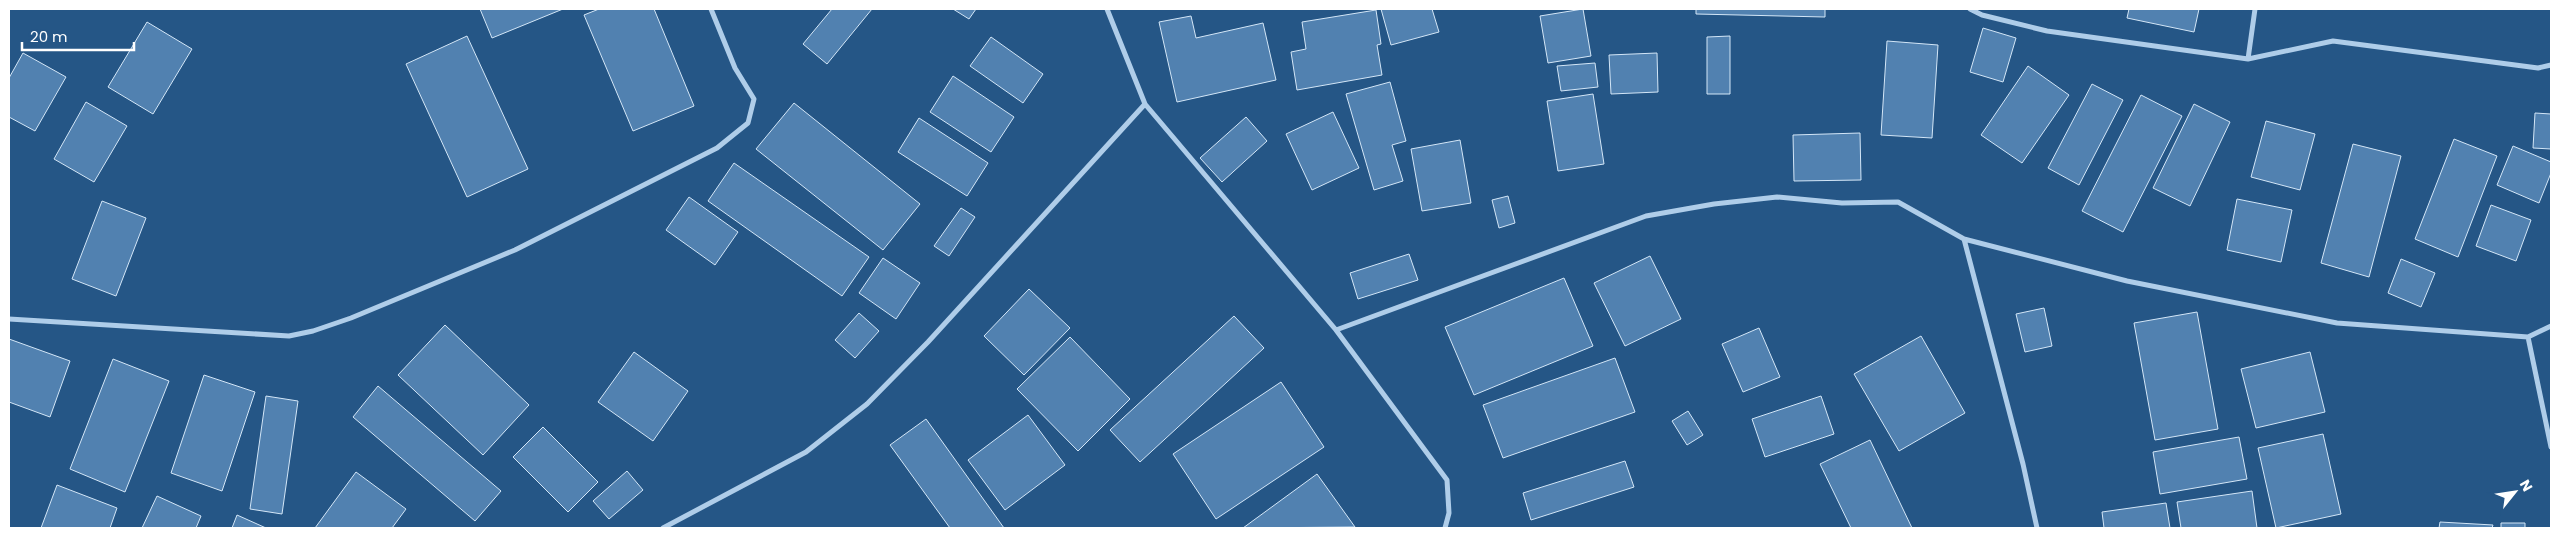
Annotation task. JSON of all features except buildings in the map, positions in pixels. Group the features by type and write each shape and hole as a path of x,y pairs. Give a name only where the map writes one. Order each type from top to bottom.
{"street":[{"path":"9,319 289,336 313,331 350,318 515,250 717,148 748,123 754,99 735,68 711,9"},
{"path":"1107,9 1145,104 1336,330 1448,480 1450,513 1445,528"},
{"path":"1970,9 1982,15 2047,31 2248,59 2333,41 2538,68 2551,65"},
{"path":"2248,59 2255,9"},
{"path":"663,528 806,452 867,404 928,342 1145,104"},
{"path":"1336,330 1646,216 1714,204 1777,197 1842,203 1898,202 1964,239 2127,281 2337,323 2528,337 2551,326"},
{"path":"1964,239 2024,464 2037,528"},
{"path":"2528,337 2551,447"}]}
